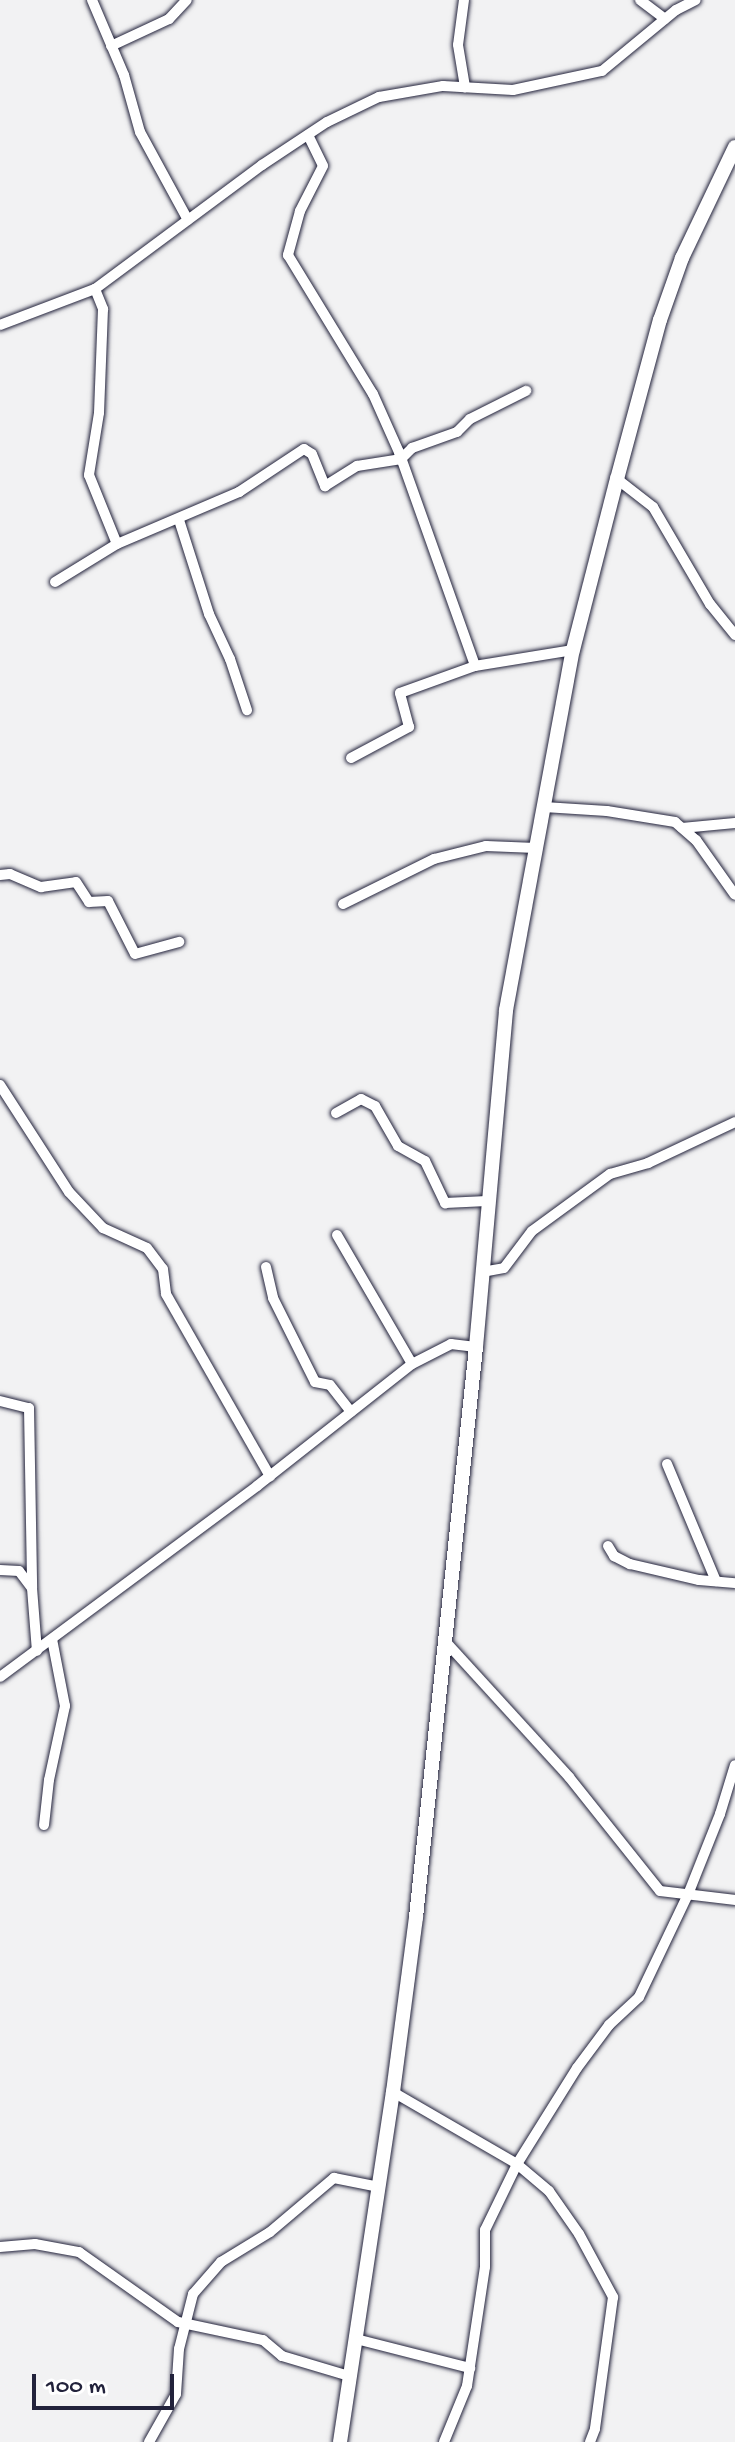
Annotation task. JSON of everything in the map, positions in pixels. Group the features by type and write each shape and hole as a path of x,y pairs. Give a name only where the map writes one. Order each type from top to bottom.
{"main road":[{"path":"340,2442 393,2092 476,1347 506,1010 573,650 617,479 660,320 682,258 735,147"}],"street":[{"path":"92,0 124,75 140,132 188,220"},
{"path":"111,46 169,19 187,0"},
{"path":"464,0 458,45 465,87"},
{"path":"640,0 665,19"},
{"path":"0,325 95,289 308,135 379,97 443,86 513,90 602,71 665,19 696,0"},
{"path":"308,135 323,166 300,211 288,255 373,394 401,459 475,666"},
{"path":"95,289 103,309 99,413 89,475 117,544"},
{"path":"55,582 117,544 239,492 304,449 312,454 325,486 357,466 401,459 412,448 457,432 470,419 526,391"},
{"path":"617,479 653,507 710,604 735,635"},
{"path":"179,520 209,614 230,659 247,710"},
{"path":"351,758 409,727 400,693 475,666 573,650"},
{"path":"544,807 607,811 675,822 696,840 735,895"},
{"path":"682,828 735,823"},
{"path":"343,904 434,859 486,846 536,848"},
{"path":"0,875 10,874 41,887 76,882 89,902 108,901 135,954 179,942"},
{"path":"0,1085 69,1192 103,1228 147,1248 163,1269 166,1294 270,1476"},
{"path":"336,1113 361,1099 375,1106 398,1146 425,1161 445,1203 487,1201"},
{"path":"482,1272 504,1268 532,1231 610,1174 648,1163 735,1122"},
{"path":"337,1235 412,1364"},
{"path":"266,1267 273,1298 315,1382 330,1385 351,1412"},
{"path":"0,1677 270,1476 412,1364 451,1344 476,1347"},
{"path":"0,1401 29,1408 32,1588 37,1651"},
{"path":"667,1464 716,1581"},
{"path":"608,1546 614,1556 630,1564 735,1583"},
{"path":"0,1570 19,1571 32,1588"},
{"path":"44,1825 49,1780 65,1706 52,1639"},
{"path":"445,1641 569,1777 660,1891 689,1892 735,1900"},
{"path":"444,2442 467,2386 485,2267 485,2230 517,2164 577,2068 609,2025 639,1997 689,1892 735,1765"},
{"path":"393,2092 517,2164 549,2191 579,2234 613,2297 595,2429 590,2442"},
{"path":"149,2442 176,2394 179,2349 193,2294 221,2262 270,2232 334,2178 379,2187"},
{"path":"0,2247 35,2244 79,2252 185,2325 263,2340 282,2356 349,2376"},
{"path":"356,2339 470,2368"}]}
